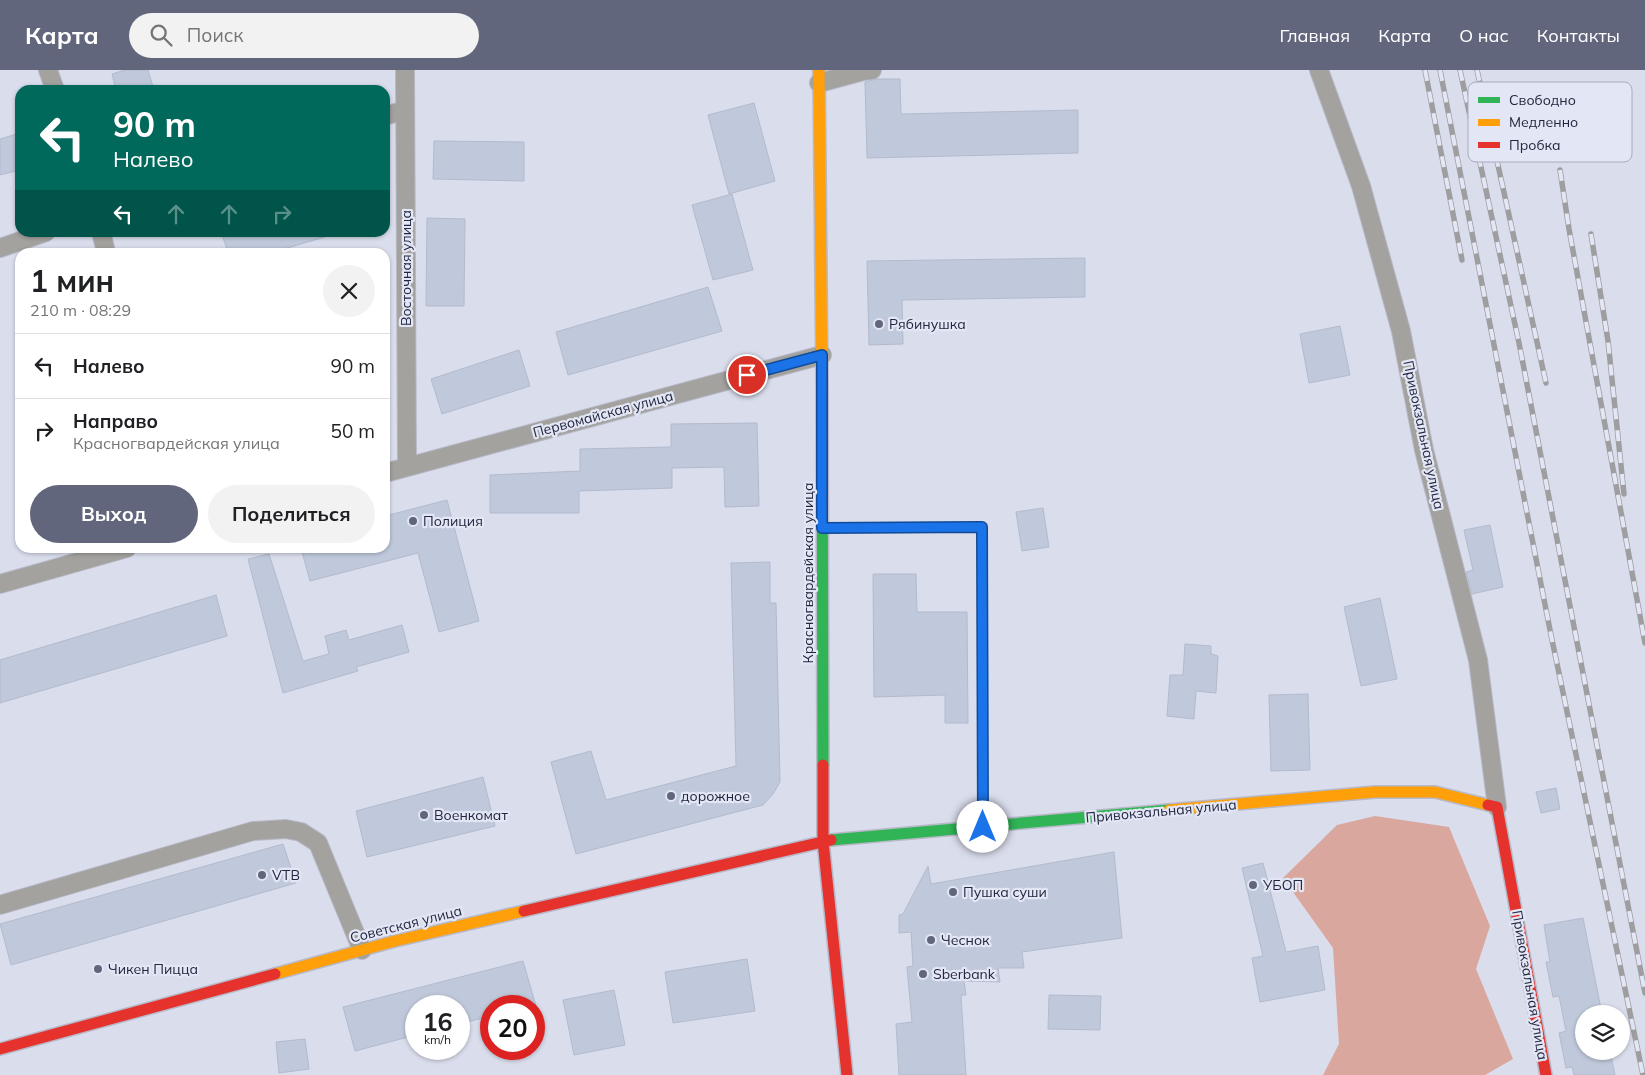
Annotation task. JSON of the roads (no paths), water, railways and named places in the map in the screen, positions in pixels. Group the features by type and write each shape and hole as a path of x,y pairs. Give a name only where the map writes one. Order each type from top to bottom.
{"street":[{"path":"48,70 52,85"},
{"name":"Восточная улица","path":"404,70 407,466"},
{"path":"819,76 872,70"},
{"name":"Привокзальная улица","path":"1319,70 1360,186 1401,331 1424,450 1478,660 1497,807 1546,1075"},
{"name":"Красногвардейская улица","path":"819,76 822,355 823,841 847,1075"},
{"path":"390,114 405,110"},
{"path":"0,248 32,237"},
{"name":"Первомайская улица","path":"390,471 822,355"},
{"path":"0,584 109,553"},
{"name":"Привокзальная улица","path":"823,841 1376,792 1435,792 1497,807"},
{"path":"0,905 253,831 286,829 301,832 318,843 362,950"},
{"name":"Советская улица","path":"0,1049 362,950 823,841"}],"lane":[{"path":"822,528 982,527 983,827"}],"railway":[{"path":"1425,70 1462,260"},
{"path":"1440,70 1551,635 1643,1075"},
{"path":"1460,70 1468,107"},
{"path":"1477,70 1480,82"},
{"path":"1480,162 1519,343 1645,993"},
{"path":"1497,162 1546,383"},
{"path":"1560,170 1569,229 1645,643"},
{"path":"1591,234 1608,341 1624,494"}],"place":[{"name":"Рябинушка","path":"879,324"},
{"name":"Полиция","path":"413,521"},
{"name":"дорожное","path":"671,796"},
{"name":"Военкомат","path":"424,815"},
{"name":"VTB","path":"262,875"},
{"name":"УБОП","path":"1253,885"},
{"name":"Пушка суши","path":"953,892"},
{"name":"Чеснок","path":"931,940"},
{"name":"Чикен Пицца","path":"98,969"},
{"name":"Sberbank","path":"923,974"}]}
